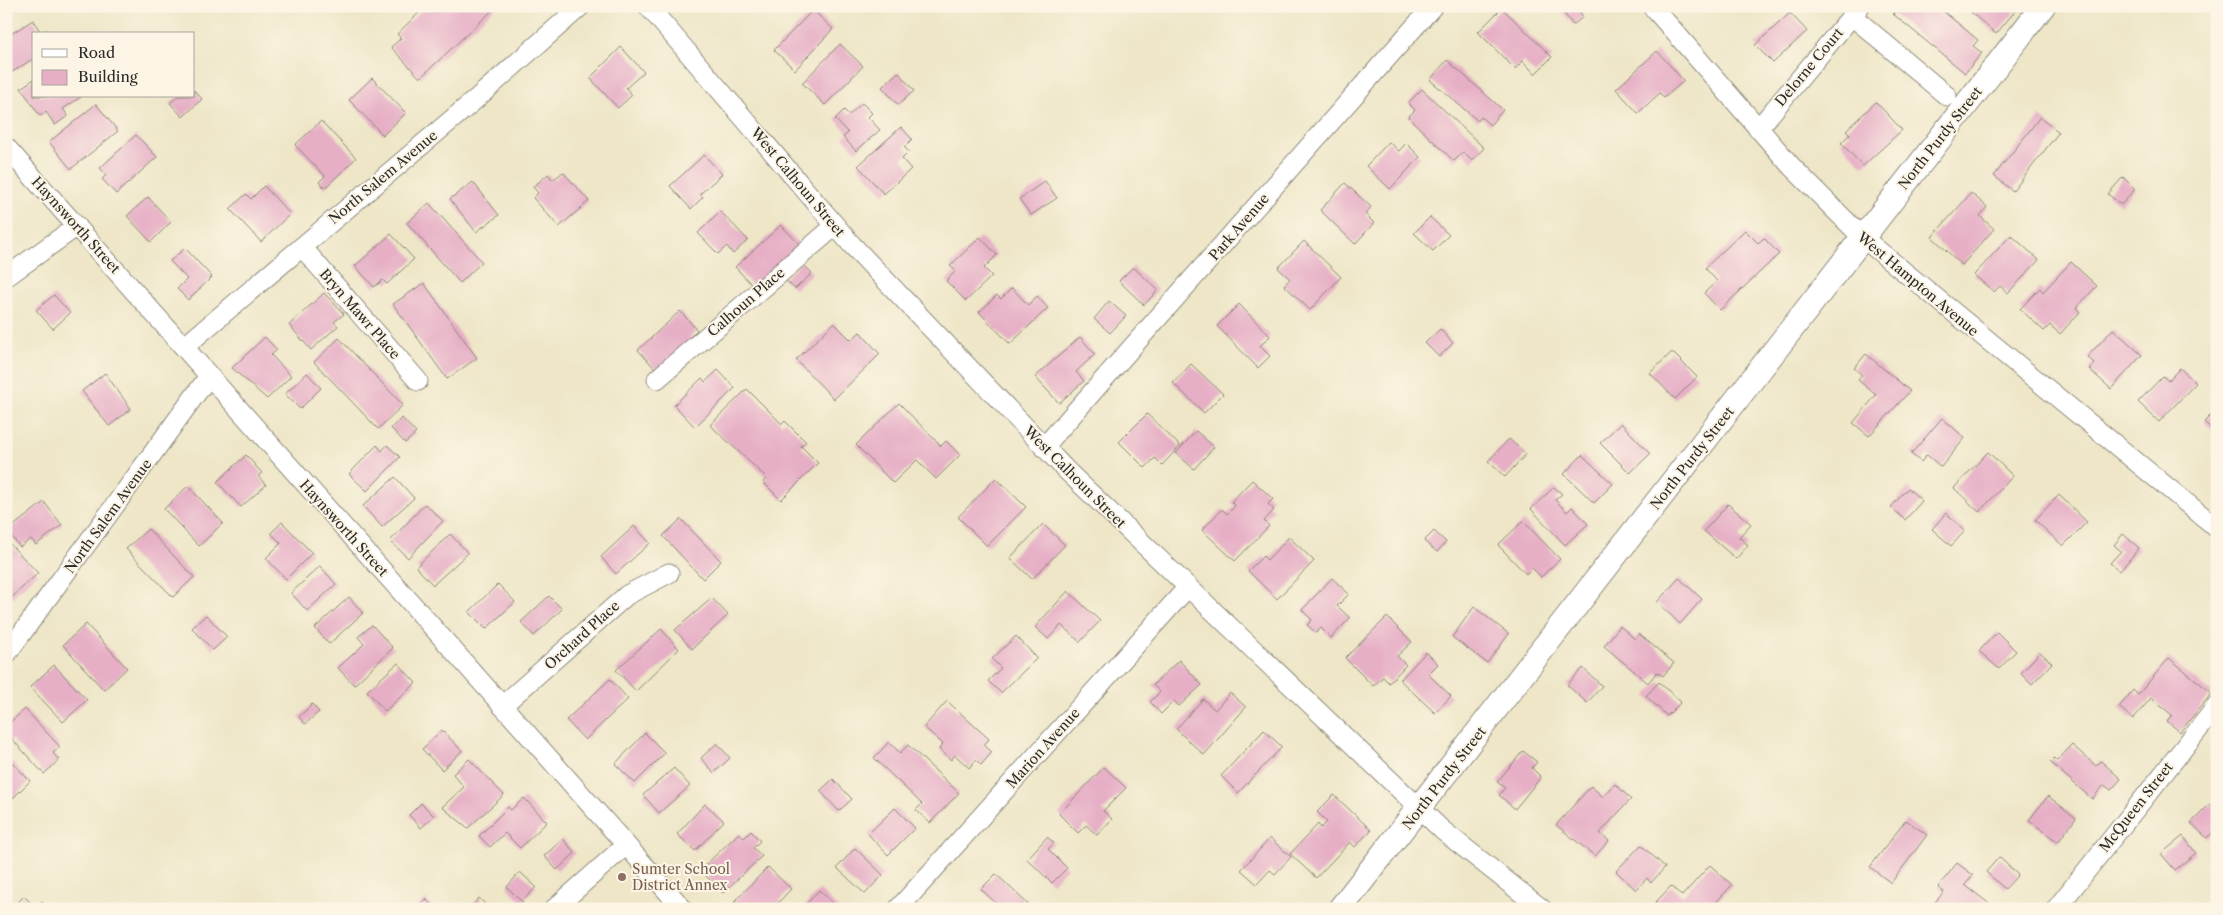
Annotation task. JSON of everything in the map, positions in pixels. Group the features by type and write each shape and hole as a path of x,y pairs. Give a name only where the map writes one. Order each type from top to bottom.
{"street":[{"name":"North Salem Avenue","path":"184,347 581,6"},
{"name":"West Calhoun Street","path":"648,6 835,226 1044,447 1442,830 1542,909"},
{"name":"Park Avenue","path":"1044,447 1433,6"},
{"name":"West Hampton Avenue","path":"1652,6 1758,128 1832,209 1863,238 2217,528"},
{"name":"North Purdy Street","path":"1340,909 1421,808 2043,6"},
{"name":"Delorne Court","path":"1758,128 1856,11"},
{"path":"1856,11 1947,96"},
{"name":"Haynsworth Street","path":"6,147 683,909"},
{"path":"6,277 77,226"},
{"name":"Calhoun Place","path":"657,379 835,226"},
{"name":"Bryn Mawr Place","path":"302,247 418,382"},
{"name":"North Salem Avenue","path":"6,656 209,376"},
{"name":"Orchard Place","path":"502,706 627,595 669,573"},
{"name":"Marion Avenue","path":"898,909 1188,587"},
{"name":"McQueen Street","path":"2056,909 2217,706"},
{"path":"554,909 626,845"}],"building":[{"path":"426,6 497,6 420,78 391,47 401,38 397,34"},
{"path":"1558,6 1588,6 1580,12 1583,17 1573,25"},
{"path":"1900,6 1937,6 1978,40 1973,46 1982,53 1965,73 1893,14"},
{"path":"1964,6 2012,6 2016,10 1996,34"},
{"path":"1502,8 1552,57 1535,74 1523,61 1515,69 1478,32"},
{"path":"813,10 833,29 795,70 774,50"},
{"path":"1790,13 1807,31 1773,63 1755,45"},
{"path":"33,20 40,32 32,32 32,59 6,76 6,37"},
{"path":"840,44 863,66 825,105 802,83"},
{"path":"621,47 644,72 626,88 632,95 618,108 590,78"},
{"path":"1657,51 1684,81 1664,98 1660,93 1638,113 1616,89"},
{"path":"1447,60 1503,110 1490,125 1481,117 1478,121 1430,80"},
{"path":"898,72 914,91 898,105 882,87"},
{"path":"372,78 406,113 383,135 349,100"},
{"path":"32,80 32,98 79,98 63,109 68,116 55,125 46,112 40,116 21,88"},
{"path":"1422,89 1484,148 1472,161 1463,152 1454,161 1408,117 1415,110 1408,103"},
{"path":"195,91 202,99 183,117 170,103 176,98 195,98"},
{"path":"1876,102 1902,130 1863,166 1841,143 1850,134 1846,130"},
{"path":"862,103 872,113 868,117 880,130 856,151 843,137 848,133 835,119 844,110 849,115"},
{"path":"96,104 118,131 71,169 49,142"},
{"path":"2040,117 2059,132 2013,191 1994,176"},
{"path":"321,121 356,158 325,188 319,182 325,176 295,145"},
{"path":"901,127 912,139 904,147 909,152 902,159 911,169 884,194 858,166"},
{"path":"136,135 157,157 116,194 102,179 106,175 100,168"},
{"path":"1389,142 1399,151 1406,143 1420,157 1390,189 1366,166"},
{"path":"704,155 722,174 700,194 703,197 691,209 670,186"},
{"path":"563,172 589,201 559,227 533,198 538,193 533,187 548,174 553,180"},
{"path":"2123,177 2135,189 2121,205 2108,194"},
{"path":"1045,181 1057,198 1031,215 1019,199"},
{"path":"473,182 499,215 476,232 450,199"},
{"path":"1345,183 1371,207 1365,214 1374,223 1355,244 1320,210"},
{"path":"264,186 290,214 261,242 230,209 246,194 251,199"},
{"path":"1971,193 1987,207 1980,216 1994,229 1962,265 1932,237"},
{"path":"148,197 171,222 151,242 127,216"},
{"path":"429,203 482,262 460,283 407,223"},
{"path":"720,211 748,240 733,254 727,246 718,254 698,233"},
{"path":"1430,217 1449,235 1433,251 1414,233"},
{"path":"781,225 802,247 756,289 735,267"},
{"path":"1745,230 1758,243 1764,238 1779,254 1720,310 1704,293 1717,281 1705,268"},
{"path":"391,234 414,259 387,284 383,280 374,287 355,266"},
{"path":"2011,235 2039,260 2008,293 2000,286 1994,292 1974,275"},
{"path":"980,237 997,255 984,268 992,276 966,301 946,281 956,271 950,266"},
{"path":"1304,241 1341,277 1310,310 1284,285 1290,279 1278,268"},
{"path":"185,248 212,277 188,300 177,289 187,279 170,261"},
{"path":"801,262 812,273 795,289 784,279"},
{"path":"2071,262 2097,286 2076,308 2080,312 2060,334 2050,325 2044,331 2020,309 2040,288 2043,292"},
{"path":"1133,267 1158,290 1144,305 1119,281"},
{"path":"424,283 477,358 447,379 393,304"},
{"path":"1012,288 1028,305 1037,296 1048,308 1010,344 979,312 997,295 1001,299"},
{"path":"324,293 344,314 334,322 338,326 311,350 289,325"},
{"path":"54,295 70,313 53,329 36,310"},
{"path":"1109,301 1126,316 1110,333 1094,319"},
{"path":"1239,304 1270,336 1260,346 1270,356 1258,368 1217,326"},
{"path":"680,311 697,330 690,337 696,343 661,375 638,350"},
{"path":"834,323 851,340 860,332 880,354 834,399 796,360"},
{"path":"1440,329 1453,343 1439,357 1425,343"},
{"path":"2113,329 2142,355 2111,389 2089,369 2094,363 2087,357"},
{"path":"265,337 277,350 271,355 291,376 267,399 232,368"},
{"path":"1080,337 1095,354 1076,372 1084,381 1059,403 1035,377"},
{"path":"339,338 403,405 378,429 314,362"},
{"path":"1672,352 1697,377 1675,399 1650,373"},
{"path":"1866,354 1910,391 1869,436 1853,423 1876,395 1858,380 1862,375 1854,368"},
{"path":"1191,364 1223,394 1204,413 1173,383"},
{"path":"2180,368 2196,383 2159,422 2138,402 2163,376 2168,381"},
{"path":"718,370 735,388 695,427 674,405 702,378 705,382"},
{"path":"105,373 131,409 109,426 82,391"},
{"path":"307,373 321,388 300,409 285,394"},
{"path":"747,389 782,424 785,421 806,442 801,446 818,463 781,500 763,482 767,478 710,425"},
{"path":"899,403 941,446 946,441 960,455 936,479 917,460 893,483 856,445"},
{"path":"2217,409 2217,433 2204,422"},
{"path":"1147,414 1180,446 1162,465 1155,458 1145,468 1119,442"},
{"path":"402,418 416,433 405,443 391,428"},
{"path":"1942,418 1965,438 1941,467 1927,455 1921,462 1911,454"},
{"path":"1621,423 1650,454 1630,473 1600,443"},
{"path":"1196,431 1214,447 1194,469 1176,453"},
{"path":"1509,439 1526,454 1505,477 1488,461"},
{"path":"377,445 382,451 387,445 400,457 367,491 349,474"},
{"path":"1988,452 2013,476 1979,512 1954,488"},
{"path":"246,455 262,473 258,476 266,485 241,507 217,482"},
{"path":"1582,455 1613,484 1594,503 1564,474"},
{"path":"395,477 414,498 382,527 363,506"},
{"path":"996,478 1026,507 987,546 958,517"},
{"path":"1252,480 1273,499 1268,504 1274,510 1264,521 1269,526 1235,561 1202,530 1222,509 1227,514 1235,506 1231,502"},
{"path":"188,486 223,523 199,546 164,509"},
{"path":"1554,487 1562,494 1555,500 1567,512 1572,507 1588,524 1565,545 1531,509"},
{"path":"1908,488 1922,501 1905,520 1891,507"},
{"path":"2059,495 2087,522 2063,546 2035,520"},
{"path":"44,502 62,525 36,545 31,539 20,547 7,531"},
{"path":"425,504 443,521 408,558 390,541"},
{"path":"1728,504 1751,524 1739,537 1748,545 1736,559 1704,531"},
{"path":"1946,513 1965,531 1951,546 1932,529"},
{"path":"681,519 721,561 703,579 663,536"},
{"path":"1523,521 1560,559 1541,577 1532,568 1526,574 1498,545"},
{"path":"282,522 312,553 286,579 266,558 281,543 271,533"},
{"path":"1043,524 1065,545 1032,579 1010,558"},
{"path":"634,526 650,543 616,574 601,557"},
{"path":"148,529 194,577 173,597 126,549"},
{"path":"1434,531 1446,542 1437,552 1424,541"},
{"path":"450,534 468,553 433,585 416,567"},
{"path":"2123,534 2139,548 2120,571 2110,563 2121,551 2114,545"},
{"path":"1289,537 1314,561 1277,599 1248,571 1263,556 1267,560"},
{"path":"6,540 38,573 9,600 6,597"},
{"path":"320,566 336,584 307,611 291,593"},
{"path":"1332,578 1349,594 1337,606 1350,618 1331,638 1321,628 1316,633 1307,625 1312,620 1302,610"},
{"path":"1679,578 1702,599 1680,624 1657,602"},
{"path":"498,584 515,602 486,629 469,612"},
{"path":"1068,591 1100,621 1080,642 1061,625 1048,639 1035,627"},
{"path":"549,596 562,609 534,636 521,622"},
{"path":"349,597 363,613 329,644 315,628"},
{"path":"712,598 728,615 692,649 675,630"},
{"path":"1474,607 1509,634 1487,663 1452,637"},
{"path":"206,615 227,637 213,650 192,628"},
{"path":"1387,617 1412,642 1397,656 1406,665 1389,683 1383,677 1373,686 1345,658"},
{"path":"86,624 127,668 104,690 63,645"},
{"path":"372,625 393,648 354,685 338,668 364,644 358,637"},
{"path":"1620,626 1635,639 1639,634 1674,663 1663,676 1657,672 1648,683 1604,646"},
{"path":"661,629 679,649 636,691 616,670"},
{"path":"1997,632 2016,651 1999,669 1979,651"},
{"path":"1016,636 1037,658 1001,693 988,681 1001,668 992,659"},
{"path":"1426,652 1438,664 1428,674 1451,696 1435,713 1400,680"},
{"path":"2040,652 2052,663 2032,684 2021,673"},
{"path":"2169,658 2212,693 2180,732 2167,721 2172,715 2151,698 2133,719 2119,707 2133,690 2138,695"},
{"path":"1179,660 1202,685 1179,706 1174,701 1161,714 1150,702 1160,692 1153,685"},
{"path":"398,663 416,683 385,711 367,691"},
{"path":"54,665 87,700 63,722 30,687"},
{"path":"1583,668 1602,686 1587,703 1567,685"},
{"path":"610,679 628,699 585,740 566,720"},
{"path":"1659,682 1681,702 1667,716 1646,696"},
{"path":"1230,693 1246,707 1204,755 1176,729 1203,699 1215,710"},
{"path":"947,701 989,739 984,745 992,752 981,765 976,760 969,768 955,755 951,760 939,749 943,744 924,727"},
{"path":"312,704 319,712 305,724 299,717"},
{"path":"25,709 60,747 53,753 59,760 44,774 12,739 6,745 6,726"},
{"path":"442,730 462,751 442,770 422,749"},
{"path":"1264,730 1282,747 1238,793 1221,776"},
{"path":"645,733 665,753 635,783 615,764"},
{"path":"889,742 900,753 908,745 959,793 930,823 916,810 922,804 874,758"},
{"path":"717,743 730,758 714,773 701,758"},
{"path":"2072,745 2096,766 2101,761 2121,779 2111,790 2104,785 2092,799 2050,762 2054,758 2057,761"},
{"path":"1523,751 1537,762 1532,768 1541,777 1515,809 1499,795 1505,788 1497,782"},
{"path":"6,756 30,781 10,801 6,797"},
{"path":"469,759 504,795 468,828 442,807 464,787 453,774"},
{"path":"1104,767 1126,788 1103,811 1112,819 1097,835 1086,825 1078,833 1059,814"},
{"path":"674,768 690,786 659,813 643,795"},
{"path":"833,779 852,799 839,811 820,791"},
{"path":"1615,784 1631,799 1600,833 1609,841 1595,856 1556,825 1591,786 1603,797"},
{"path":"1334,795 1371,830 1355,847 1350,842 1316,878 1290,854 1318,824 1321,828 1327,822 1317,812"},
{"path":"2048,796 2076,818 2058,842 2029,820"},
{"path":"524,798 547,822 520,848 505,833 490,847 479,836 508,807 511,810"},
{"path":"421,803 434,816 421,828 409,815"},
{"path":"705,804 724,821 695,851 677,834"},
{"path":"2210,804 2217,810 2217,828 2207,838 2191,823"},
{"path":"895,808 915,828 888,855 868,834"},
{"path":"1906,820 1927,835 1891,883 1870,867"},
{"path":"751,831 760,841 753,848 762,856 723,893 700,870 739,833 744,838"},
{"path":"2183,836 2196,853 2175,870 2161,854"},
{"path":"1047,837 1054,843 1048,849 1067,868 1052,883 1027,859"},
{"path":"1270,838 1291,857 1275,874 1270,870 1257,884 1241,870"},
{"path":"563,839 575,853 557,870 544,856"},
{"path":"1641,845 1665,867 1651,883 1647,878 1636,890 1616,871"},
{"path":"855,848 883,875 865,894 837,868"},
{"path":"1999,857 2018,875 2005,889 1986,872"},
{"path":"1957,863 1973,875 1965,885 1996,909 1944,909 1935,902 1944,892 1938,887"},
{"path":"1710,865 1732,885 1710,909 1659,909 1654,904 1671,886 1682,896"},
{"path":"768,867 791,889 772,909 741,909 734,902"},
{"path":"520,872 536,887 522,902 507,887"},
{"path":"996,874 1033,909 1002,909 981,889"},
{"path":"819,890 839,909 802,909"},
{"path":"24,896 36,908 42,901 50,909 12,909"},
{"path":"479,898 490,909 469,909"},
{"path":"426,899 435,909 415,909"}],"place":[{"name":"Sumter School District Annex","path":"622,877"}]}
